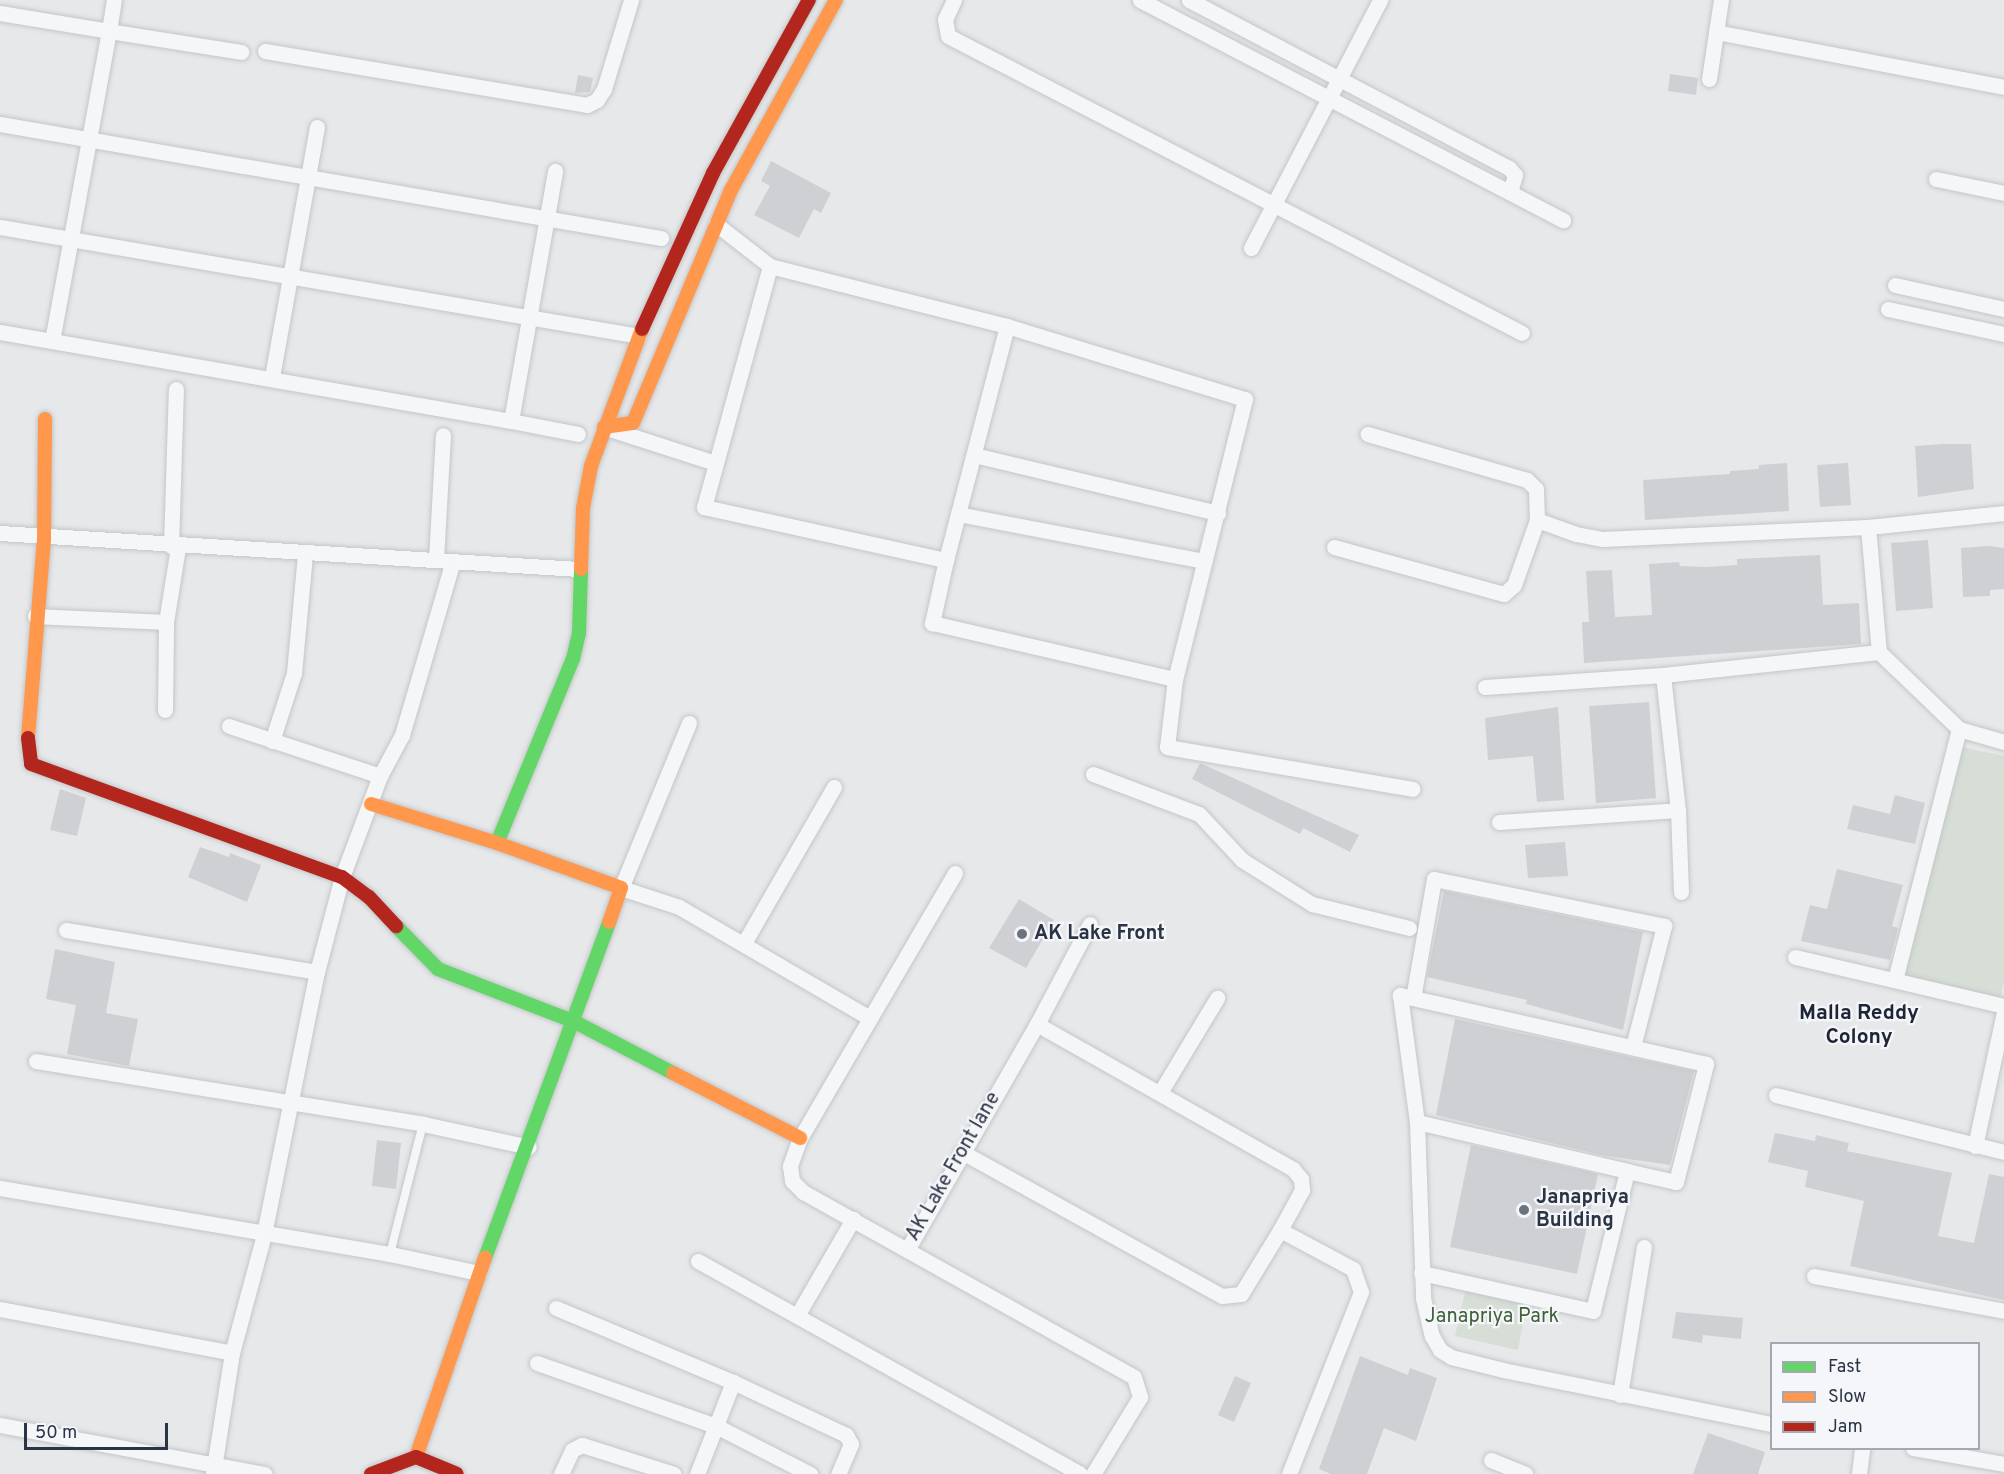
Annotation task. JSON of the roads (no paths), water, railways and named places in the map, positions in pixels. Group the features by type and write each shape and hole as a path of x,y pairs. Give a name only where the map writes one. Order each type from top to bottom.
{"street":[{"path":"52,341 114,0"},
{"path":"265,51 586,105 597,100 604,89 631,0"},
{"path":"497,843 573,659 579,633 579,569 591,466 604,427 639,336 713,173 809,0"},
{"path":"604,427 633,423 716,224 836,0"},
{"path":"954,0 945,19 948,36 1522,333"},
{"path":"1140,0 1563,220"},
{"path":"1189,0 1509,168 1515,175 1510,192"},
{"path":"1251,248 1380,0"},
{"path":"1709,79 1721,0"},
{"path":"0,13 241,52"},
{"path":"1716,32 1790,44 2004,87"},
{"path":"0,124 661,238"},
{"path":"272,377 317,127"},
{"path":"511,420 555,171"},
{"path":"1936,179 2004,193"},
{"path":"695,212 716,224 770,266 1007,326 1245,399 1175,679 1167,747 1412,789"},
{"path":"0,227 639,336"},
{"path":"770,266 704,507 946,560"},
{"path":"1895,285 2004,309"},
{"path":"1952,323 1957,299"},
{"path":"1888,309 2004,334"},
{"path":"1007,326 946,560 932,623 1175,679"},
{"path":"0,332 272,377 578,434"},
{"path":"165,710 166,622 175,546 176,389"},
{"path":"45,419 44,538 27,752 31,764 342,877 369,897 438,969 573,1021 800,1138 955,873"},
{"path":"604,427 716,462"},
{"path":"1334,547 1504,594 1514,585 1537,520 1536,489 1527,480 1368,434"},
{"path":"436,560 442,435"},
{"path":"974,455 1218,513"},
{"path":"1537,520 1576,534 1602,539 1868,527 2004,513"},
{"path":"958,514 1205,561"},
{"path":"1868,527 1879,652 1959,729 2004,742"},
{"path":"0,533 44,538 579,569"},
{"path":"272,741 294,674 304,554"},
{"path":"213,1469 232,1353 264,1234 317,972 342,877 380,776 402,735 453,561"},
{"path":"36,616 166,622"},
{"path":"1485,687 1663,675 1879,652"},
{"path":"1663,675 1678,810 1681,892"},
{"path":"416,1457 478,1273 528,1147 621,888 689,723"},
{"path":"228,726 380,776"},
{"path":"1895,980 1959,729"},
{"path":"1093,774 1199,814 1242,860 1312,904 1409,928"},
{"path":"744,943 834,787"},
{"path":"370,804 497,843 680,907 870,1018"},
{"path":"1499,822 1678,810"},
{"path":"1413,998 1434,879 1664,926 1633,1047"},
{"name":"AK Lake Front lane","path":"800,1138 790,1166 792,1181 803,1192 907,1250 1037,1024 1090,924"},
{"path":"66,930 317,972"},
{"path":"1795,957 2004,1006"},
{"path":"1417,1122 1676,1182 1706,1064 1400,995 1417,1122 1421,1273 1432,1336 1440,1350 1451,1357 1620,1395 1770,1424"},
{"path":"1161,1091 1216,998"},
{"path":"1975,1146 2004,1012"},
{"path":"962,1152 1222,1296 1241,1294 1280,1230 1302,1190 1301,1179 1293,1169 1161,1091 1037,1024"},
{"path":"36,1061 423,1124 528,1147"},
{"path":"1776,1095 2004,1152"},
{"path":"1421,1273 1593,1311 1628,1171"},
{"path":"0,1188 390,1254 478,1273"},
{"path":"798,1314 853,1219"},
{"path":"1280,1230 1353,1269 1361,1292 1289,1474"},
{"path":"1620,1395 1644,1247"},
{"path":"907,1250 1134,1377 1140,1397 1093,1474"},
{"path":"698,1262 798,1314 1080,1474"},
{"path":"1814,1276 2004,1311"},
{"path":"556,1308 733,1382 846,1435 851,1444 838,1474"},
{"path":"0,1309 232,1353"},
{"path":"537,1363 716,1426 810,1474"},
{"path":"697,1474 733,1382"},
{"path":"0,1425 213,1469 264,1474"},
{"path":"561,1474 572,1450 582,1445 674,1474"},
{"path":"1859,1474 1862,1450"},
{"path":"1919,1450 2004,1464"},
{"path":"371,1474 416,1457 457,1474"},
{"path":"1491,1460 1525,1474"}],"lane":[{"path":"390,1254 423,1124"}],"place":[{"name":"AK Lake Front","path":"1022,934"},
{"name":"Janapriya Building","path":"1524,1210"}],"district":[{"name":"Malla Reddy Colony","path":"1859,1026"}],"park label":[{"name":"Janapriya Park","path":"1492,1317"}]}
